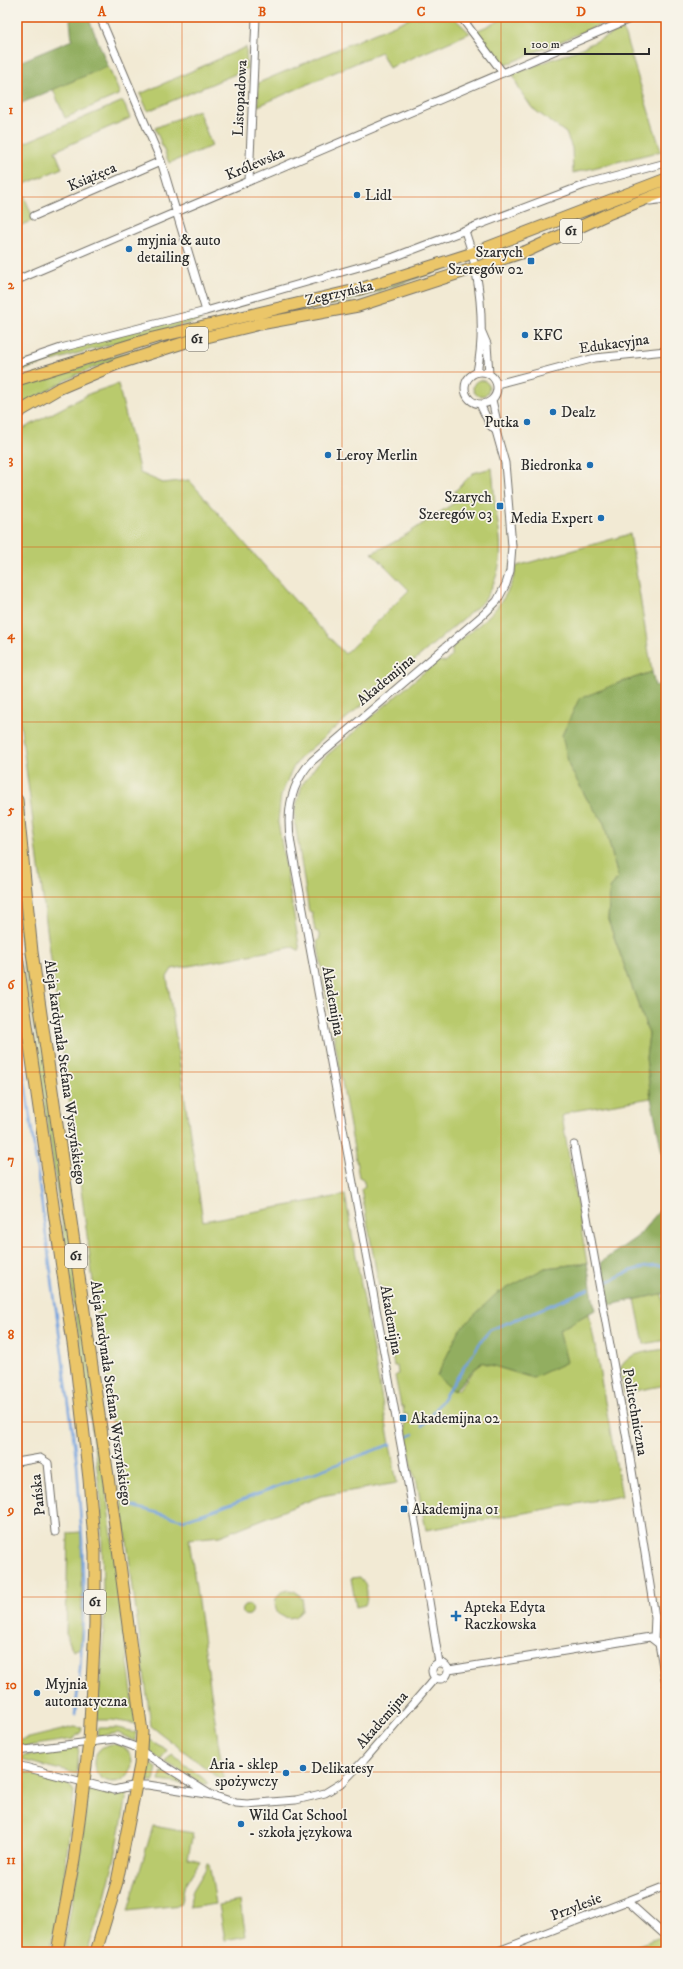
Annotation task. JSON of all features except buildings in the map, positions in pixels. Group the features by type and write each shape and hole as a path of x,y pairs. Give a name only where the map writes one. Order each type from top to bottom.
{"main road":[{"name":"Zegrzyńska","path":"17,380 153,338 360,289 473,253 666,178"},
{"name":"Zegrzyńska","path":"17,413 58,389 117,364 186,342 260,324 358,306 527,251 636,202 666,191"},
{"name":"Aleja kardynała Stefana Wyszyńskiego","path":"17,800 34,970 140,1711 142,1752"},
{"name":"Aleja kardynała Stefana Wyszyńskiego","path":"17,956 76,1364 89,1479 94,1552 95,1602 89,1742"},
{"name":"61","path":"57,1952 74,1860 89,1742"},
{"path":"96,1952 117,1882 142,1752"}],"street":[{"path":"100,17 161,161 206,311"},
{"name":"Listopadowa","path":"249,181 256,17"},
{"path":"461,17 503,72"},
{"name":"Królewska","path":"17,280 625,19 634,17"},
{"name":"Książęca","path":"34,216 161,161"},
{"path":"17,363 61,348 206,311 394,257 584,185 666,164"},
{"path":"636,202 666,199"},
{"path":"465,231 473,253 476,268 481,330 477,372"},
{"path":"481,330 487,344 489,374"},
{"name":"Edukacyjna","path":"497,384 595,358 666,351"},
{"path":"477,372 489,374 494,378 497,384 496,394 492,400 480,404 470,399 465,388 469,378 477,372"},
{"name":"Akademijna","path":"439,1663 426,1582 292,844 289,816 294,789 302,774 312,761 484,614 501,594 510,572 512,531 504,463 496,431 497,422 492,400"},
{"name":"Akademijna","path":"480,404 490,425 496,431"},
{"name":"Politechniczna","path":"574,1145 628,1445 655,1617 654,1639 659,1644 666,1684"},
{"name":"Pańska","path":"17,1462 40,1458 48,1464 55,1532"},
{"path":"449,1670 644,1637 654,1639"},
{"path":"439,1663 445,1664 449,1670 448,1675 444,1679 435,1678 432,1673 432,1669 439,1663"},
{"name":"Akademijna","path":"136,1785 148,1785 212,1795 236,1803 258,1804 296,1800 325,1793 343,1782 357,1768 435,1678"},
{"path":"17,1752 114,1738 124,1741 142,1752"},
{"name":"Akademijna","path":"142,1752 212,1795"},
{"path":"17,1765 84,1781 114,1790 136,1785"},
{"name":"Przylesie","path":"496,1952 666,1886"},
{"path":"627,1901 666,1936"}],"green space":[{"path":"75,17 88,17 108,66 17,105 17,63 72,40 70,20"},
{"path":"413,17 453,17 470,33 389,68 381,52 258,106 258,83"},
{"path":"508,17 602,17 604,23 503,66 476,31"},
{"path":"623,29 661,151 573,173 572,148 566,133 532,108 519,89 513,74 577,50"},
{"path":"246,47 247,69 148,111 140,94"},
{"path":"108,66 119,92 118,95 65,118 53,89"},
{"path":"123,101 130,118 55,151 62,168 20,186 34,220 17,227 17,146"},
{"path":"198,110 212,146 169,163 155,128"},
{"path":"444,269 347,302 215,329 143,349 80,373 17,407 17,387 160,342 214,328 338,301"},
{"path":"200,314 201,320 75,354 17,372 17,365 81,344"},
{"path":"481,380 488,385 489,388 484,395 481,396 474,391 473,388 478,381"},
{"path":"118,384 140,473 163,483 189,480 305,612 345,654 409,590 372,553 398,540 457,501 455,491 473,473 492,468 501,551 495,580 484,601 301,757 293,768 281,795 278,822 300,951 293,947 172,969 167,977 203,1221 345,1195 397,1483 321,1496 220,1536 189,1539 224,1782 151,1726 17,699 17,432 91,393"},
{"path":"630,534 652,672 613,685 569,766 587,799 604,823 618,877 610,889 608,920 649,1034 646,1058 651,1098 573,1111 562,1116 587,1263 545,1268 437,1375 458,1390 481,1362 533,1378 559,1330 589,1313 622,1496 426,1530 416,1478 413,1473 405,1423 408,1422 407,1414 404,1415 403,1406 401,1406 395,1376 398,1374 397,1366 394,1366 361,1189 365,1186 363,1179 359,1177 317,941 320,938 318,932 315,931 312,912 309,912 295,822 295,810 302,785 318,763 437,661 445,662 452,656 452,647 484,621 500,603 513,580 517,566"},
{"path":"652,672 655,686 666,683 666,1172 651,1098 646,1058 649,1034 608,920 610,889 618,877 604,823 587,799 569,766 562,735 579,699 613,685"},
{"path":"17,842 94,1397 136,1724 112,1720 97,1720 104,1630 101,1502 88,1399 17,920"},
{"path":"666,1203 666,1293 609,1305 601,1262 637,1237"},
{"path":"587,1263 595,1310 559,1330 567,1362 533,1378 481,1362 454,1391 437,1376 460,1329 496,1294 545,1268"},
{"path":"662,1293 666,1317 666,1340 644,1344 635,1299"},
{"path":"666,1349 666,1385 624,1393 620,1369 624,1363 628,1359 640,1353"},
{"path":"81,1532 82,1596 80,1648 73,1651 66,1634 68,1533"},
{"path":"360,1577 366,1587 367,1598 365,1605 356,1607 351,1578"},
{"path":"289,1590 299,1594 303,1604 299,1614 289,1618 279,1614 275,1604 279,1594"},
{"path":"247,1604 251,1606 253,1610 251,1614 247,1616 243,1614 241,1610 243,1606"},
{"path":"74,1727 82,1728 81,1732 73,1739 17,1748 17,1741"},
{"path":"98,1728 117,1728 136,1732 136,1742 118,1733 97,1736"},
{"path":"147,1738 167,1750 161,1760 150,1752"},
{"path":"113,1744 123,1747 129,1753 132,1763 129,1773 123,1779 113,1782 103,1779 97,1773 94,1763 97,1753 103,1747"},
{"path":"79,1747 77,1774 17,1759 17,1757"},
{"path":"172,1754 209,1783 203,1784 165,1762"},
{"path":"149,1763 157,1768 154,1781 146,1781"},
{"path":"17,1770 68,1784 74,1791 64,1878 50,1952 17,1952"},
{"path":"162,1771 183,1783 183,1784 159,1781"},
{"path":"88,1786 110,1794 128,1791 114,1862 103,1905 87,1952 63,1952 80,1858"},
{"path":"153,1826 193,1833 188,1858 200,1861 185,1885 180,1905 128,1911"},
{"path":"207,1863 209,1863 216,1904 189,1908 192,1892 205,1870"},
{"path":"240,1901 246,1936 225,1940 219,1905"},
{"path":"663,1936 666,1939 666,1952 629,1952 628,1949"}],"waterway":[{"path":"17,1022 77,1464 82,1539 84,1603 80,1670 75,1715"},
{"path":"605,1283 634,1270 650,1266 666,1267"},
{"path":"422,1426 432,1415 490,1330 589,1289"},
{"path":"408,1437 413,1434"},
{"path":"132,1506 183,1520 217,1509 391,1444"}],"place":[{"name":"Lidl","path":"357,195"},
{"name":"myjnia & auto detailing","path":"129,249"},
{"name":"Szarych Szeregów 02","path":"531,261"},
{"name":"KFC","path":"525,335"},
{"name":"Dealz","path":"553,412"},
{"name":"Putka","path":"527,422"},
{"name":"Leroy Merlin","path":"328,455"},
{"name":"Biedronka","path":"590,465"},
{"name":"Szarych Szeregów 03","path":"500,506"},
{"name":"Media Expert","path":"601,518"},
{"name":"Akademijna 02","path":"403,1418"},
{"name":"Akademijna 01","path":"404,1509"},
{"name":"Apteka Edyta Raczkowska","path":"456,1616"},
{"name":"Myjnia automatyczna","path":"37,1693"},
{"name":"Delikatesy","path":"303,1768"},
{"name":"Aria - sklep spożywczy","path":"286,1773"},
{"name":"Wild Cat School - szkoła językowa","path":"241,1824"}]}
